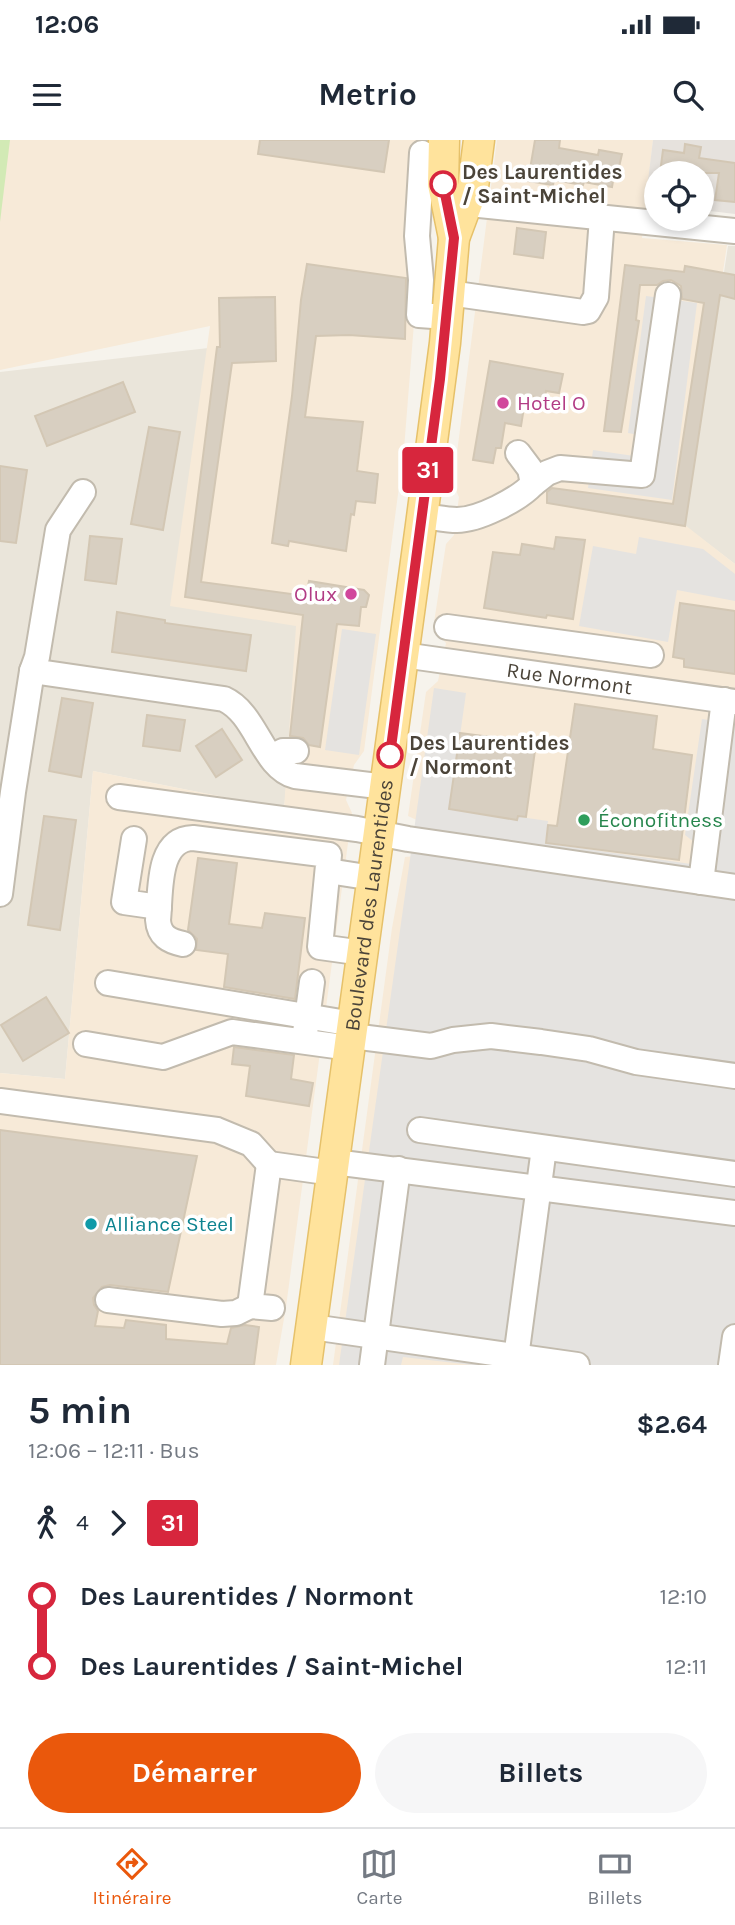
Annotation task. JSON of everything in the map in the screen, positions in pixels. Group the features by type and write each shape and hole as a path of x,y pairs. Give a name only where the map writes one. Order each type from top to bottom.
{"main road":[{"name":"Boulevard des Laurentides","path":"306,1365 422,516 448,305 457,203 473,187 479,140"},
{"name":"Boulevard des Laurentides","path":"433,147 443,184 457,203"}],"street":[{"path":"433,147 417,236 421,280 419,315 448,305 588,311 596,297 602,218"},
{"path":"457,203 735,230"},
{"path":"417,236 454,238"},
{"path":"422,516 460,520 471,517 517,497 547,473 560,468 642,475 668,295"},
{"path":"518,453 530,469 533,484"},
{"path":"0,894 32,671 37,657 58,530 83,492"},
{"path":"447,627 651,655"},
{"path":"517,670 521,637"},
{"path":"602,683 607,649"},
{"name":"Rue Normont","path":"403,655 729,701"},
{"path":"32,671 224,699 243,713 282,770 292,775 386,787"},
{"path":"701,883 729,701"},
{"path":"271,757 283,751 296,751"},
{"path":"119,797 735,887"},
{"path":"183,944 166,939 158,925 166,858 174,844 185,838 330,855 320,947 363,953"},
{"path":"134,839 124,902 159,907"},
{"path":"328,871 373,878"},
{"path":"304,1042 312,982"},
{"path":"108,983 307,1017 352,1036"},
{"path":"86,1044 163,1057 232,1032 304,1042 352,1036 431,1046 453,1040 491,1037 589,1049 636,1062 735,1076"},
{"path":"0,1101 217,1130 251,1144 268,1164 261,1307 222,1314 108,1300"},
{"path":"420,1130 735,1174"},
{"path":"515,1361 544,1148"},
{"path":"268,1164 398,1170 735,1213"},
{"path":"372,1365 398,1170"},
{"path":"312,1326 515,1361 577,1365"},
{"path":"731,1365 735,1337"}],"shaded area":[{"path":"7,140 420,140 420,248 404,449 364,751 354,765 346,800 352,813 276,1365 0,1365 0,1073 65,1079 93,771 284,809 296,626 170,606 210,326 0,370 0,205"},
{"path":"497,140 653,140 651,161 644,161 642,238 727,245 685,525 735,564 735,1365 333,1365 392,928 405,857 416,856 421,822 408,816 426,692 438,681 446,643 433,629 446,544 454,535 459,497 453,484"},
{"path":"653,140 735,140 735,214 714,211 714,161 650,161"},
{"path":"728,246 735,246 735,564 685,526"},
{"path":"646,296 697,303 672,500 588,488 593,450 641,457 644,436 628,433"},
{"path":"217,347 303,615 284,809 93,771 65,1079 0,1073 0,372"},
{"path":"639,537 703,549 735,574 735,601 677,590 668,642 579,626 593,546 636,554"},
{"path":"342,629 376,634 359,755 325,750"},
{"path":"434,688 466,693 450,807 548,821 545,843 691,864 694,842 685,835 702,719 735,724 735,1365 472,1365 403,1357 401,1365 339,1365"}],"green space":[{"path":"0,140 10,140 0,222"}],"building":[{"path":"260,140 389,140 384,172 258,154"},
{"path":"535,140 560,140 559,148 598,155 599,150 622,154 612,187 584,182 583,185 554,180 553,185 528,181"},
{"path":"685,144 701,147 699,158 735,163 735,202 715,200 719,173 714,173 714,161 662,161 663,150 684,153"},
{"path":"517,228 546,232 543,258 514,254"},
{"path":"307,264 406,278 405,339 349,335 316,336 305,417 363,422 357,471 378,474 375,503 356,501 354,515 351,514 346,551 289,541 288,546 272,543"},
{"path":"625,265 684,272 685,266 735,275 735,299 720,295 685,526 547,503 547,492 552,488 673,504 704,303 682,299 681,286 671,280 657,285 640,285 636,320 639,321 621,432 604,431"},
{"path":"275,297 276,361 232,363 201,582 306,596 309,581 364,590 369,595 366,607 361,607 359,626 337,624 320,747 309,745 303,738 290,736 303,615 185,597 217,347 220,347 219,298"},
{"path":"490,361 563,374 559,393 546,391 545,399 526,395 521,426 505,423 501,448 496,448 493,463 473,460"},
{"path":"123,382 135,412 47,446 35,416"},
{"path":"149,427 180,432 163,530 131,524"},
{"path":"0,466 27,470 16,543 0,541"},
{"path":"90,536 122,539 116,584 85,580"},
{"path":"556,537 585,540 573,619 547,615 546,618 484,608 493,552 520,555 522,544 554,549"},
{"path":"680,603 735,611 735,674 684,667 684,659 673,657"},
{"path":"117,612 165,620 165,623 251,635 246,671 112,652"},
{"path":"62,698 93,703 81,777 49,771"},
{"path":"575,704 657,716 653,749 692,755 679,860 546,843 548,825 557,826"},
{"path":"147,715 185,720 180,751 143,746"},
{"path":"222,729 242,760 216,777 196,746"},
{"path":"460,733 536,743 526,817 518,816 517,820 449,809"},
{"path":"44,816 76,820 60,930 28,925"},
{"path":"198,858 237,863 229,924 262,928 265,913 305,918 295,999 224,987 228,954 196,950 197,939 188,930"},
{"path":"46,997 69,1033 23,1061 1,1025"},
{"path":"234,1047 294,1055 291,1079 313,1083 309,1106 246,1096 250,1066 232,1064"},
{"name":"Alliance Steel","path":"0,1130 197,1156 168,1292 110,1285 102,1287 93,1298 98,1311 95,1326 124,1328 126,1320 166,1325 166,1339 227,1344 231,1328 245,1325 259,1327 254,1365 0,1365"}],"bus line":[{"name":"31","path":"390,755 440,379 454,238 443,184"}],"place":[{"name":"Des Laurentides / Saint-Michel","path":"443,184"},
{"name":"Hotel O","path":"503,403"},
{"name":"Olux","path":"351,594"},
{"name":"Des Laurentides / Normont","path":"390,755"},
{"name":"Éconofitness","path":"584,820"},
{"name":"Alliance Steel","path":"91,1224"}]}
